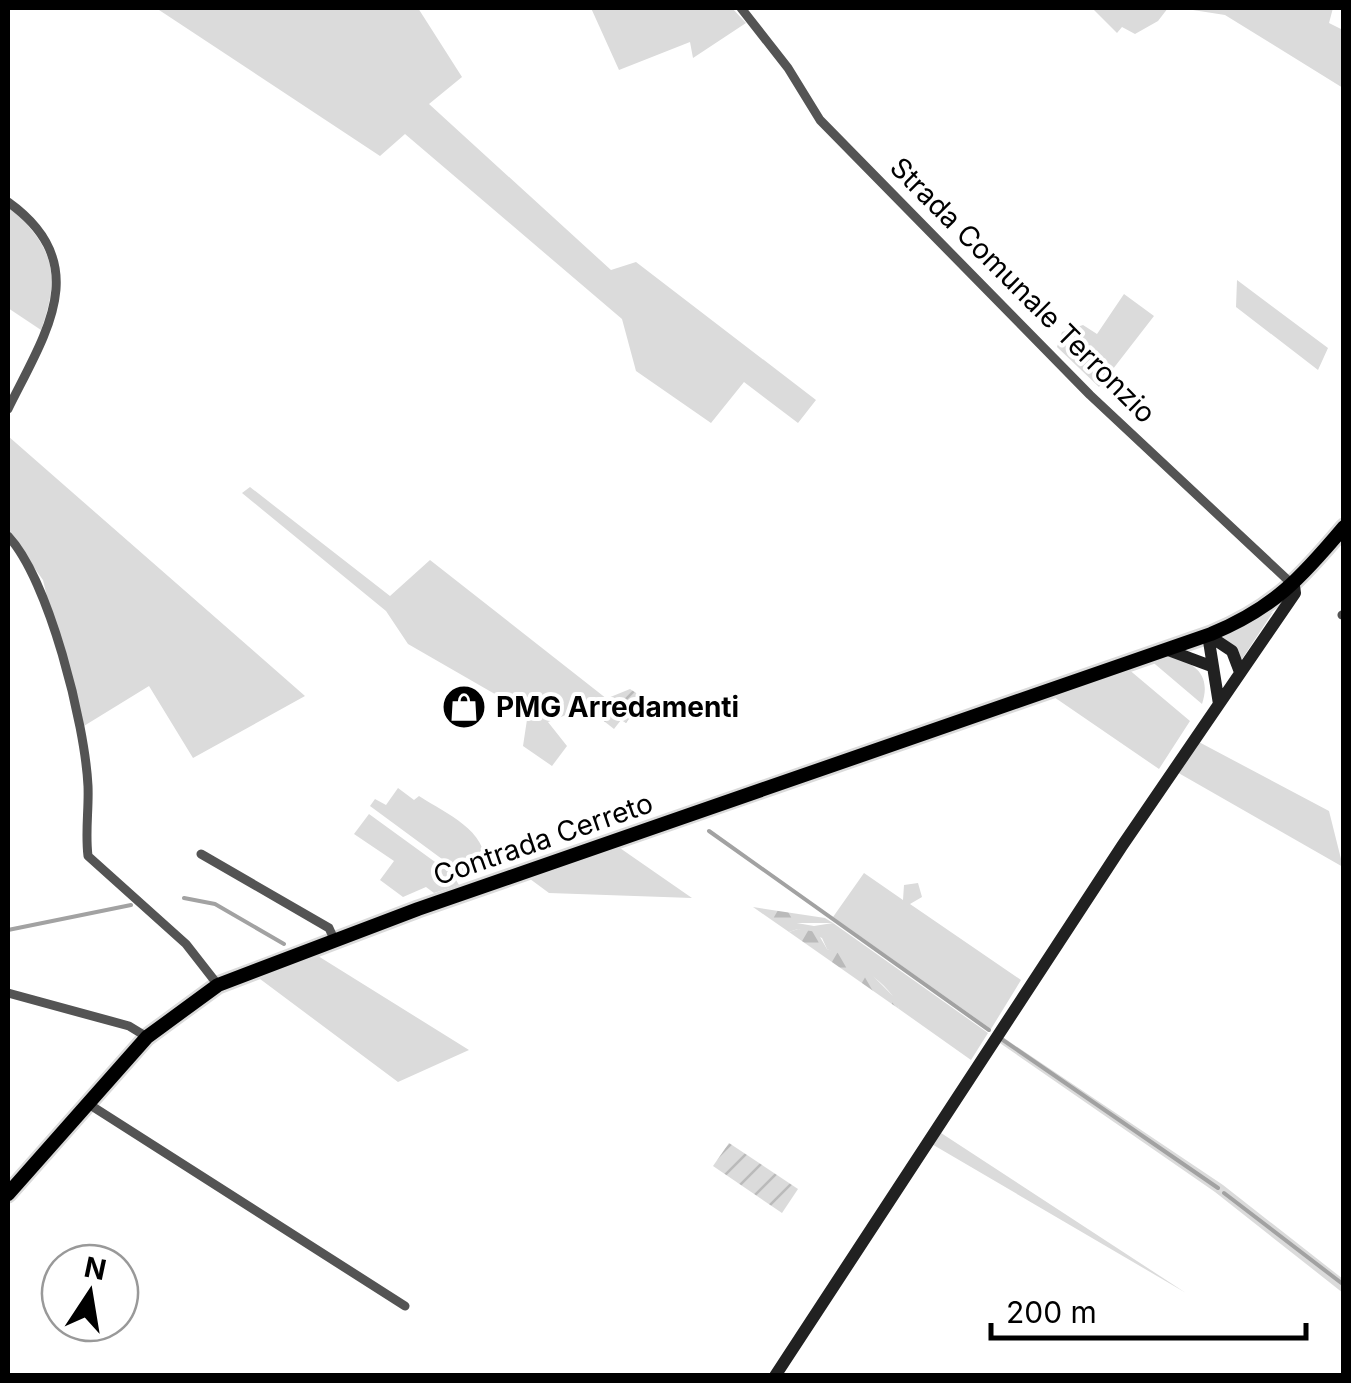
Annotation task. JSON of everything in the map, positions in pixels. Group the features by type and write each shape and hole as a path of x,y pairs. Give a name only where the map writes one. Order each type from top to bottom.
{"main road":[{"name":"Contrada Cerreto","path":"8,1194 147,1038 218,985 334,939 1208,635 1246,619 1294,586 1343,528"}],"street":[{"name":"Strada Comunale Terronzio","path":"740,8 788,68 820,120 1090,395 1294,586"},
{"path":"8,202 45,237 57,280 52,316 8,409"},
{"path":"8,536 24,552 47,601 88,785 88,856 186,944 218,985"},
{"path":"775,1376 1295,593 1294,586"},
{"path":"1208,635 1232,651 1240,672"},
{"path":"1208,635 1219,704"},
{"path":"1168,650 1211,666"},
{"path":"201,854 329,928 334,939"},
{"path":"8,993 129,1026 147,1038"},
{"path":"86,1103 405,1306"}],"green space":[{"path":"156,8 418,8 462,77 429,104 611,270 636,262 816,400 798,423 744,382 711,423 636,371 622,319 405,134 380,156"},
{"path":"591,8 732,8 746,23 693,58 690,42 619,70"},
{"path":"1092,8 1168,8 1158,21 1135,34 1122,27 1117,33"},
{"path":"1180,8 1333,8 1329,23 1343,30 1343,88 1225,15"},
{"path":"8,205 35,234 49,261 51,292 41,330 8,308"},
{"path":"1237,280 1328,348 1318,370 1236,307"},
{"path":"1124,294 1154,316 1099,387 1057,347 1062,332 1083,325 1097,334"},
{"path":"8,436 305,696 193,758 149,686 79,729 43,580 8,531"},
{"path":"250,487 390,596 430,560 607,699 548,722 567,746 552,766 523,746 528,713 408,644 386,611 242,493"},
{"path":"1273,612 1242,659 1222,638"},
{"path":"1169,654 1203,677 1202,704 1149,659"},
{"path":"1127,668 1190,721 1159,769 1051,695"},
{"path":"630,689 644,698 626,723 621,720 614,729 586,707"},
{"path":"1197,741 1329,811 1343,867 1175,771"},
{"path":"398,788 414,800 419,796 463,824 480,843 486,867 461,873 370,806 375,799 386,805"},
{"path":"369,814 453,875 459,885 434,893 426,887 403,897 380,880 394,861 354,834"},
{"path":"617,846 692,898 549,893 526,876"},
{"path":"864,873 903,900 904,885 918,883 922,897 910,904 1021,980 991,1029 833,917"},
{"path":"753,907 825,918 833,923 776,923"},
{"path":"776,923 814,926 833,923 988,1033 971,1060 899,1009 879,981 827,949 822,938 798,929 789,932"},
{"path":"789,932 817,932 827,949 850,957 868,971 897,1000 899,1009"},
{"path":"310,951 469,1050 398,1082 252,973"},
{"path":"1001,1036 1223,1185 1343,1279 1343,1293 1215,1192 997,1041"},
{"path":"938,1131 1186,1293 930,1143"},
{"path":"729,1143 798,1189 782,1213 713,1166"}],"waterway":[{"path":"709,831 989,1030"},
{"path":"184,898 215,904 284,944"},
{"path":"8,930 131,905"},
{"path":"1000,1038 1218,1188"},
{"path":"1224,1193 1344,1285"}],"place":[{"name":"PMG Arredamenti","path":"464,707"}]}
